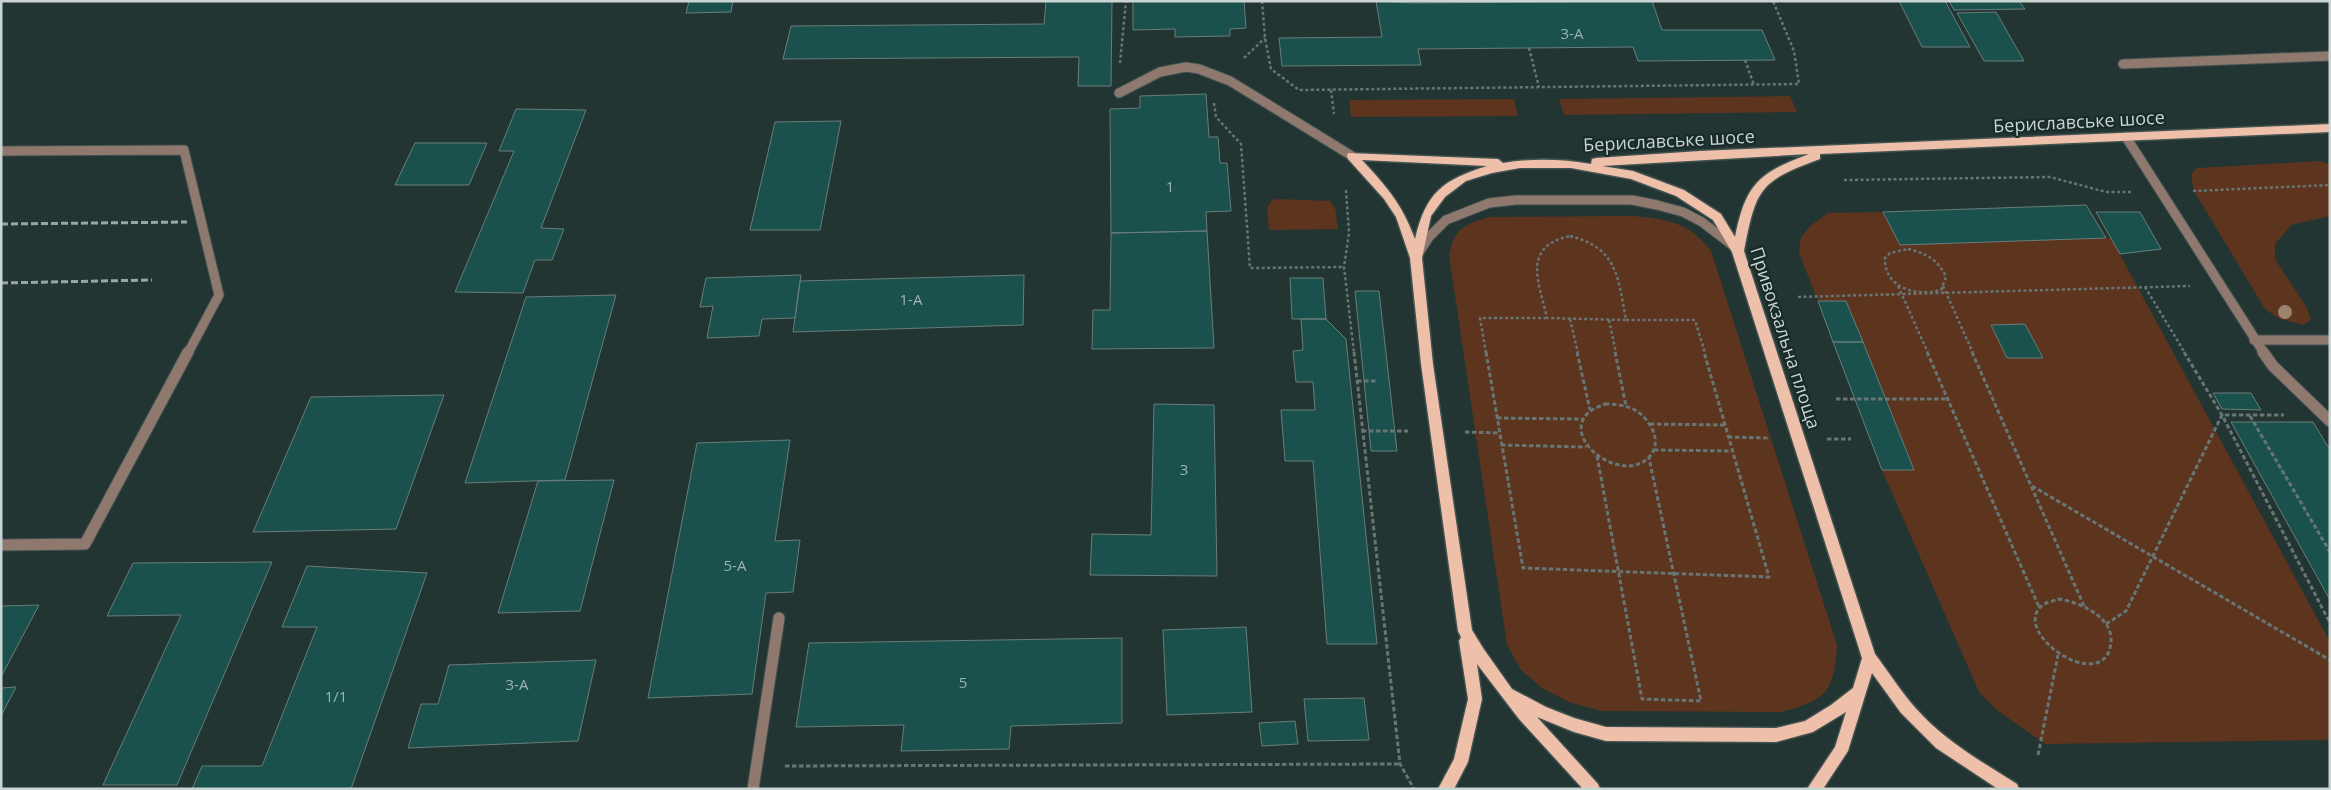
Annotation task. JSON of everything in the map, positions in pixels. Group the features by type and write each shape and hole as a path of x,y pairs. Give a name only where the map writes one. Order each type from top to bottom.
{"main road":[{"name":"Бериславське шосе","path":"1571,164 1700,155 1829,151 2330,128"},
{"name":"Бериславське шосе","path":"1738,251 1754,191 1765,179 1787,166 1829,151"},
{"path":"1352,156 1520,164"},
{"path":"1352,156 1388,196 1401,216 1416,258"},
{"name":"Привокзальна площа","path":"1594,789 1505,691 1476,654 1465,631 1427,364 1416,258 1426,215 1441,194 1462,178 1492,169 1520,164 1571,164 1633,175 1680,193 1716,217 1738,251 1869,658 1906,709 1936,737 1981,770 2012,789"},
{"path":"1445,789 1461,762 1475,699 1465,631"},
{"path":"1814,789 1841,751 1869,658"},
{"name":"Привокзальна площа","path":"1505,691 1541,712 1606,734 1776,736 1808,727 1836,710 1859,692"}],"street":[{"path":"2123,64 2330,56"},
{"path":"1119,94 1164,69 1201,68 1230,81 1352,156"},
{"path":"2126,138 2162,192 2254,340 2273,366 2326,418"},
{"path":"1,151 184,150 219,295 85,544 1,545"},
{"path":"1416,258 1429,236 1446,220 1489,203 1516,200 1632,200 1657,205 1683,212 1702,222 1722,235 1738,251"},
{"path":"2254,340 2330,340"},
{"path":"753,789 779,618"}],"path":[{"path":"1120,64 1126,1"},
{"path":"1262,1 1265,38 1271,70 1299,90 1799,84 1794,51 1773,1"},
{"path":"1528,48 1539,87"},
{"path":"1745,60 1754,85"},
{"path":"1213,99 1216,117 1241,144 1250,268 1344,267 1400,764 1414,789"},
{"path":"1844,180 2050,177 2106,192 2162,192"},
{"path":"2204,191 2330,185"},
{"path":"1547,318 1537,257 1541,248 1549,241 1570,236 1594,242 1611,257 1615,267 1626,320"},
{"path":"1908,249 1918,251 1937,262 1946,277 1943,286 1934,293 1911,292 1898,286 1890,279 1884,264 1890,253 1908,249"},
{"path":"1898,286 2040,607"},
{"path":"1943,286 2084,606"},
{"path":"2145,286 2222,415 2330,623"},
{"path":"1798,297 1946,294 2145,286 2220,286"},
{"path":"1480,318 1547,318 1695,320 1769,577 1523,568 1480,318"},
{"path":"1570,319 1590,410"},
{"path":"1610,320 1626,406"},
{"path":"1357,381 1376,381"},
{"path":"1836,399 1947,399"},
{"path":"1605,404 1626,406 1636,410 1650,424 1656,442 1649,458 1642,463 1622,466 1612,464 1597,456 1587,447 1581,433 1582,419 1590,410 1605,404"},
{"path":"2222,415 2326,418"},
{"path":"2106,624 2126,611 2222,415"},
{"path":"2250,415 2330,552"},
{"path":"1497,418 1582,419"},
{"path":"1650,424 1725,425"},
{"path":"1502,446 1587,447"},
{"path":"1654,450 1733,451"},
{"path":"1597,456 1642,699 1701,701 1649,458"},
{"path":"2031,486 2330,660"},
{"path":"2058,599 2070,600 2084,606 2106,624 2112,646 2109,654 2103,661 2094,664 2082,664 2058,655 2048,646 2036,626 2036,616 2040,607 2047,601 2058,599"},
{"path":"2038,755 2058,655"},
{"path":"756,766 1400,764"}],"shaded area":[{"path":"1790,96 1797,112 1564,115 1559,99"},
{"path":"1514,99 1518,116 1351,117 1349,100"},
{"path":"2319,161 2330,164 2330,216 2291,225 2275,244 2275,259 2307,308 2311,320 2303,325 2280,319 2265,309 2194,191 2191,174 2197,168"},
{"path":"1272,200 1330,201 1335,208 1338,229 1269,230 1267,208"},
{"path":"1883,212 1900,245 2111,238 2330,642 2330,740 2045,744 1997,710 1979,692 1882,470 1914,469 1846,301 1818,301 1799,253 1801,237 1810,226 1828,213"},
{"path":"1632,216 1667,221 1686,228 1703,241 1711,251 1837,645 1833,674 1825,692 1818,698 1796,708 1781,712 1601,711 1569,702 1542,688 1521,670 1507,645 1449,255 1451,246 1462,228 1490,217"}],"building":[{"path":"689,1 733,1 731,12 686,13"},
{"path":"1046,1 1112,1 1111,86 1078,86 1079,57 783,59 791,26 1044,24"},
{"path":"1133,1 1244,1 1246,28 1230,29 1230,36 1175,37 1175,29 1133,30"},
{"path":"1376,1 1414,3 1652,1 1662,30 1762,30 1775,60 1638,61 1633,47 1418,49 1421,65 1282,66 1279,38 1382,37"},
{"path":"1899,1 1945,1 1970,47 1922,47"},
{"path":"1949,1 2019,1 2025,9 1954,10"},
{"path":"1996,12 2024,61 1984,61 1957,13"},
{"path":"1206,94 1209,137 1218,137 1220,163 1227,163 1231,211 1206,212 1207,231 1111,233 1110,109 1140,108 1140,96"},
{"path":"516,109 586,110 541,228 564,229 552,260 535,260 523,293 455,292 514,151 499,151"},
{"path":"841,121 820,230 750,230 775,122"},
{"path":"415,143 487,143 469,185 395,185"},
{"path":"2086,205 2106,238 1900,245 1883,212"},
{"path":"2096,212 2140,212 2161,249 2120,254"},
{"path":"1207,231 1214,348 1092,349 1093,310 1110,310 1111,233"},
{"path":"801,275 795,318 762,319 759,336 707,338 713,306 700,307 706,278"},
{"path":"1024,275 1023,325 793,332 800,281"},
{"path":"1290,278 1323,278 1326,319 1292,319"},
{"path":"1355,291 1379,291 1397,451 1371,451"},
{"path":"616,295 565,480 465,483 526,297"},
{"path":"1818,301 1846,301 1863,342 1833,342"},
{"path":"1301,319 1326,319 1346,339 1377,644 1327,644 1313,461 1285,461 1281,410 1315,410 1313,382 1296,382 1293,351 1303,350"},
{"path":"2025,324 2043,358 2007,358 1991,325"},
{"path":"1833,342 1863,342 1914,470 1882,470"},
{"path":"2213,393 2251,393 2261,410 2222,409"},
{"path":"444,395 396,529 253,532 311,397"},
{"path":"1154,404 1214,405 1217,576 1090,575 1092,534 1151,535"},
{"path":"2231,422 2313,422 2330,450 2330,600"},
{"path":"790,440 775,541 800,540 793,592 766,593 752,694 648,698 697,443"},
{"path":"614,480 580,611 498,613 538,481"},
{"path":"272,562 177,785 103,785 181,615 107,616 133,563"},
{"path":"307,566 427,573 351,789 192,789 202,766 262,766 317,627 282,627"},
{"path":"39,605 1,677 1,606"},
{"path":"1246,627 1252,712 1167,715 1163,630"},
{"path":"1122,638 1122,723 1011,726 1009,749 901,751 904,725 796,727 809,643"},
{"path":"596,660 578,741 408,748 421,704 438,704 449,665"},
{"path":"16,687 1,716 1,688"},
{"path":"1364,698 1369,740 1308,741 1304,699"},
{"path":"1295,721 1298,744 1262,746 1259,723"}],"railway":[{"path":"1,224 187,222"},
{"path":"1,283 152,280"}]}
